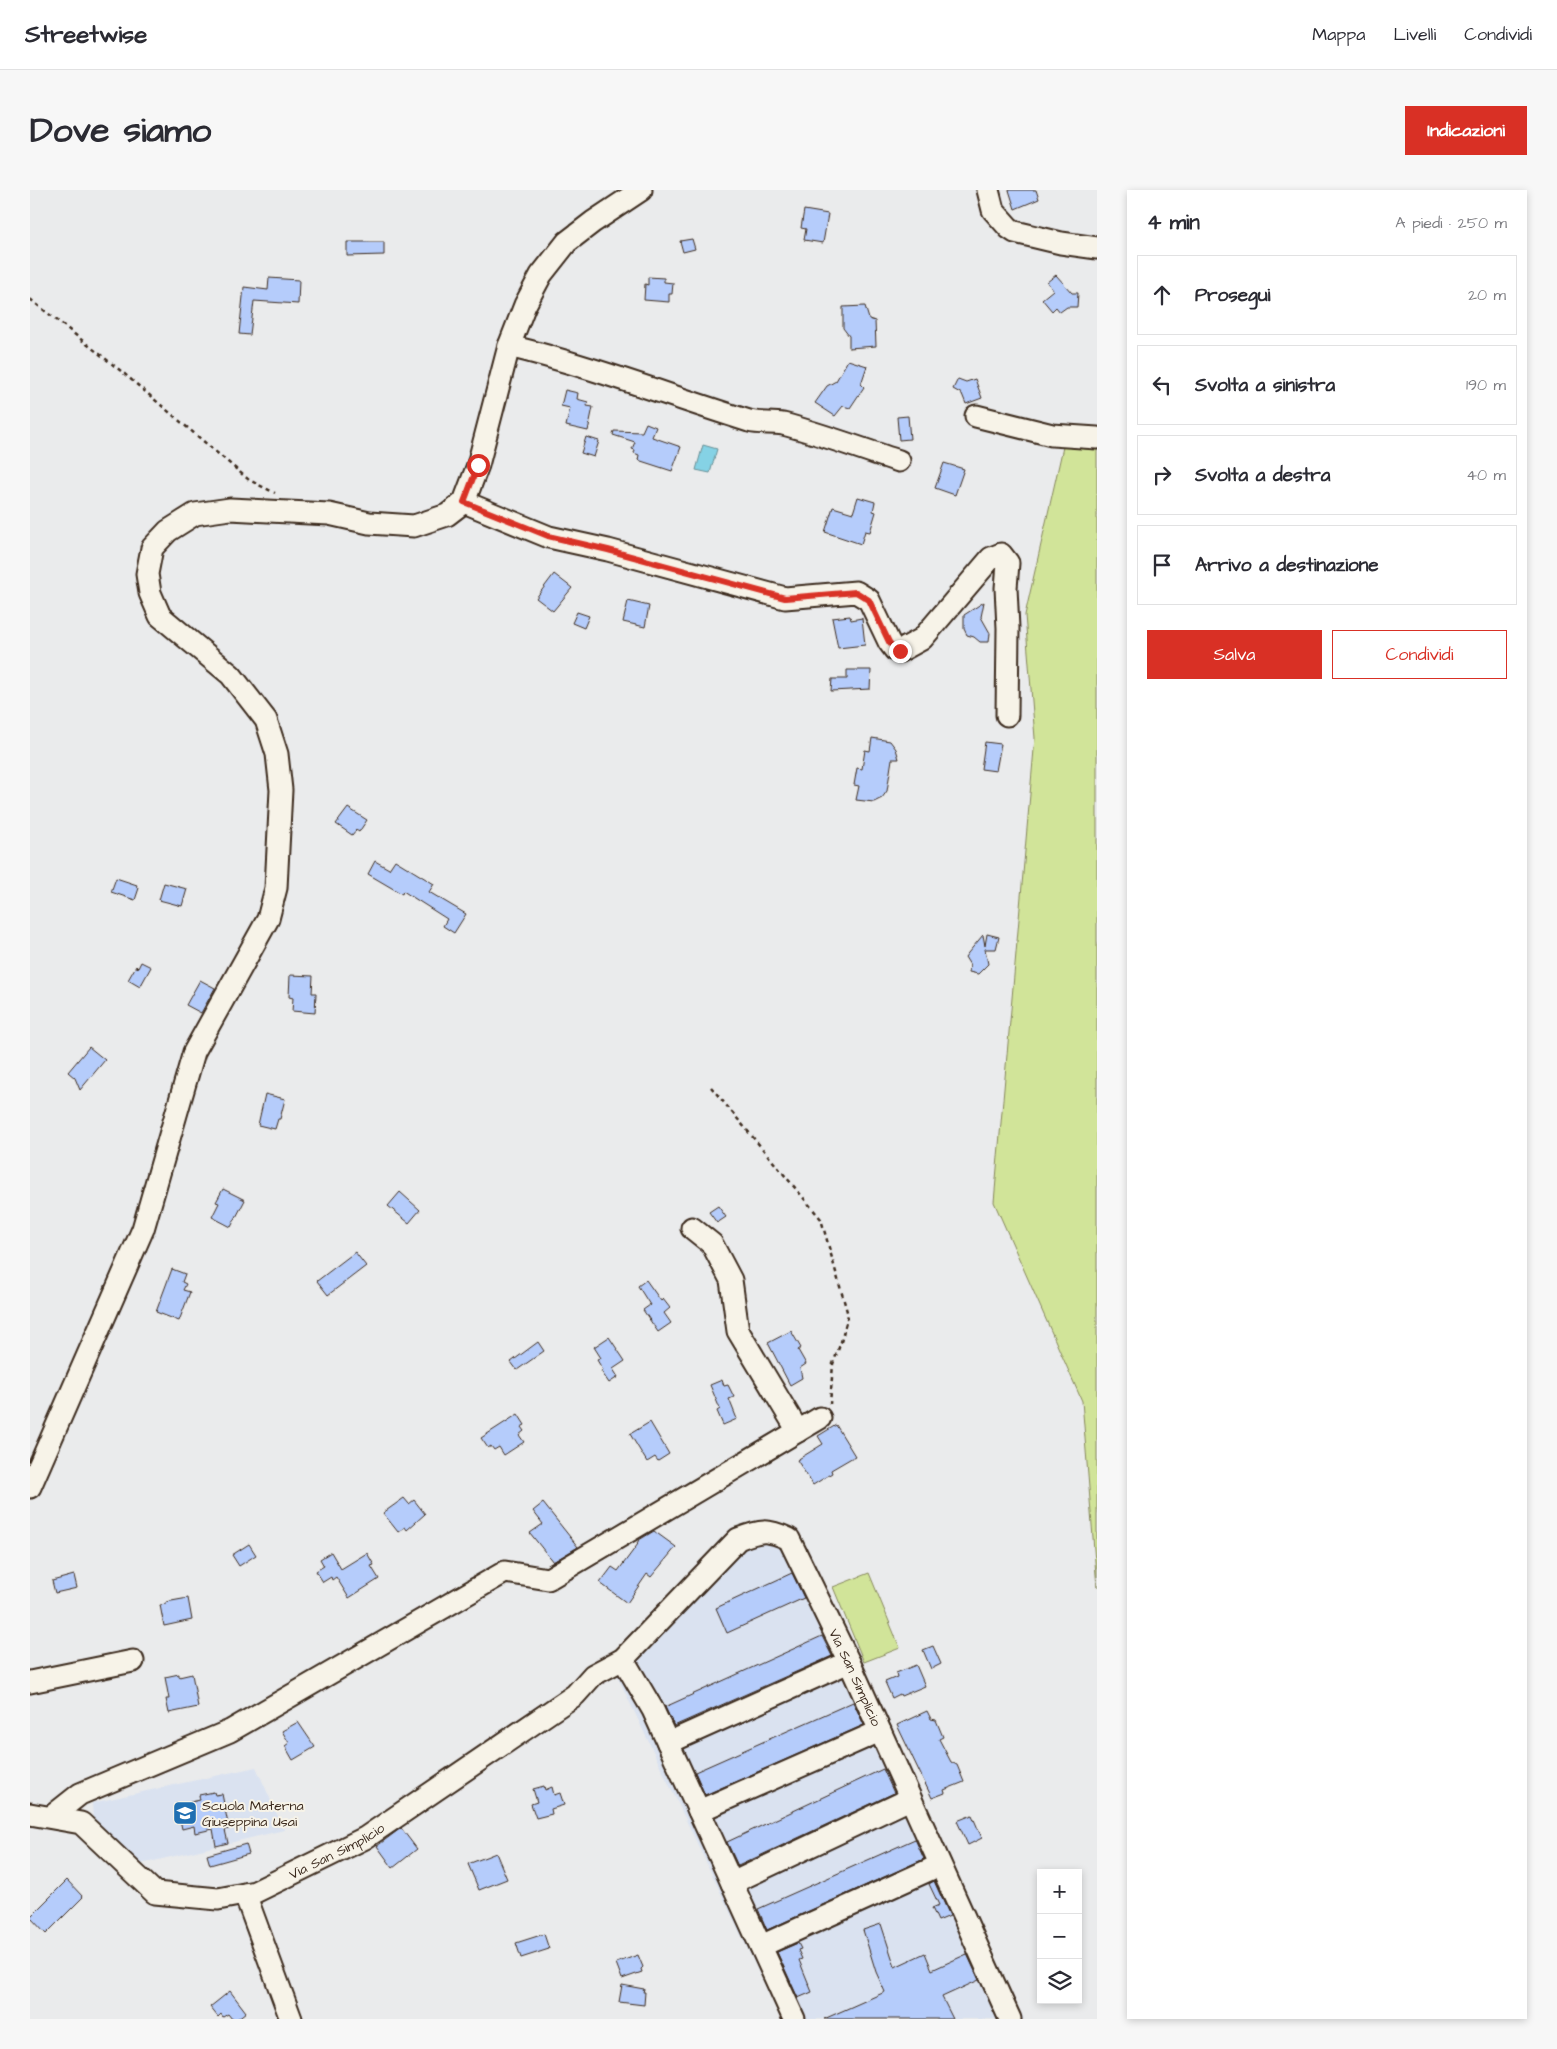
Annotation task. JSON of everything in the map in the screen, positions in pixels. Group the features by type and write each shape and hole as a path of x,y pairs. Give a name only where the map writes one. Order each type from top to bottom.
{"street":[{"path":"30,1487 144,1229 194,1052 268,920 276,888 281,790 277,754 266,720 231,675 160,616 150,594 147,574 152,548 168,531 195,514 230,509 329,514 369,523 414,526 446,515 464,502 478,465 509,346 525,305 541,275 567,242 641,190"},
{"path":"988,190 993,210 1008,228 1015,232 1061,243 1097,248"},
{"path":"509,346 650,387 752,422 782,424 900,461"},
{"path":"976,416 1052,435 1097,438"},
{"path":"464,502 548,536 608,550 785,598 856,592 869,600 889,642 895,650 900,651 922,639 991,558 1001,554 1008,563 1006,588 1008,628 1007,715"},
{"path":"692,1228 712,1244 731,1280 738,1331 798,1431"},
{"path":"51,1817 80,1794 230,1732 505,1572 548,1579 820,1418"},
{"name":"Via San Simplicio","path":"30,1814 81,1823 155,1893 218,1899 255,1892 365,1838 575,1695 593,1675 623,1659 738,1539 757,1531 772,1532 789,1540 849,1662 1010,2019"},
{"path":"623,1659 653,1710 794,2019"},
{"path":"30,1682 133,1661"},
{"path":"668,1743 849,1662"},
{"path":"699,1811 880,1731"},
{"path":"732,1883 910,1799"},
{"path":"761,1946 940,1865"},
{"path":"245,1894 291,2019"}],"path":[{"path":"30,299 121,371 249,480 283,497"},
{"path":"711,1087 821,1219 848,1315 833,1364 831,1401 827,1411 820,1418"}],"shaded area":[{"path":"756,1528 804,1555 1024,2019 781,2019 613,1667"},
{"name":"Scuola Materna Giuseppina Usai","path":"256,1767 284,1830 137,1865 93,1822 92,1803"}],"green space":[{"path":"1063,447 1097,448 1097,1587 1082,1401 994,1202 1035,738 1025,615"},
{"path":"869,1573 900,1648 864,1662 833,1587"}],"water":[{"path":"703,445 717,449 710,473 696,470"}],"building":[{"path":"1009,190 1036,190 1039,199 1015,209"},
{"path":"804,210 828,214 823,243 804,240 806,229 801,228"},
{"path":"692,239 695,249 683,252 680,241"},
{"path":"347,242 384,242 384,255 347,256"},
{"path":"1056,275 1072,293 1078,293 1077,307 1067,307 1060,312 1056,307 1052,311 1042,299 1053,290 1047,282"},
{"path":"648,277 664,278 664,282 673,283 672,294 669,294 669,302 644,300 645,284 648,285"},
{"path":"269,278 299,280 298,304 254,301 250,335 239,334 244,287 268,290"},
{"path":"865,306 869,319 875,321 876,346 849,348 849,336 843,328 843,307"},
{"path":"848,360 867,366 861,384 864,387 850,408 843,406 835,416 815,403 827,386 836,381"},
{"path":"958,379 966,382 975,379 982,398 966,404 962,394 953,389"},
{"path":"565,390 578,393 577,399 588,402 587,406 593,407 588,431 566,426 570,408 561,406"},
{"path":"908,416 910,439 899,440 897,417"},
{"path":"646,423 656,427 652,437 681,447 672,471 638,460 639,455 634,453 635,450 632,449 635,442 613,435 614,431 642,432"},
{"path":"586,437 599,441 594,457 581,453"},
{"path":"944,463 964,469 955,495 935,488"},
{"path":"858,497 875,502 873,511 876,512 870,532 865,531 861,544 825,532 833,507 853,513"},
{"path":"554,574 572,588 553,611 536,598"},
{"path":"628,601 649,606 645,627 623,622"},
{"path":"984,602 981,617 990,633 989,642 980,642 974,637 967,635 964,629 964,615"},
{"path":"577,612 589,616 584,628 572,623"},
{"path":"850,616 851,620 862,618 865,645 838,648 832,618"},
{"path":"847,670 871,670 870,689 831,691 832,679 847,679"},
{"path":"872,738 890,741 896,749 899,759 892,759 887,791 882,798 874,802 856,800 859,786 854,785 857,768 862,769 865,750 870,751"},
{"path":"985,742 1001,744 996,771 981,769"},
{"path":"348,808 367,820 359,832 356,830 352,835 336,824"},
{"path":"395,860 434,884 429,892 466,914 454,933 443,926 447,919 403,891 402,894 368,874 375,861 389,869"},
{"path":"116,878 137,885 136,887 139,888 135,900 111,892"},
{"path":"164,883 187,889 182,906 159,900"},
{"path":"987,934 999,937 996,949 985,949 988,964 978,974 969,972 970,965 965,957 983,935 985,946"},
{"path":"141,962 151,967 140,987 128,980 136,966 138,968"},
{"path":"290,975 313,976 312,993 316,993 315,1013 292,1011 293,998 289,997"},
{"path":"200,980 215,988 201,1013 186,1005"},
{"path":"89,1047 105,1060 80,1090 75,1078 68,1072"},
{"path":"265,1094 285,1099 280,1119 278,1119 275,1129 258,1125"},
{"path":"223,1189 245,1200 231,1227 212,1217 219,1203 216,1202"},
{"path":"400,1192 420,1210 409,1223 388,1206"},
{"path":"718,1206 726,1217 717,1223 709,1212"},
{"path":"355,1252 366,1266 328,1295 317,1281"},
{"path":"172,1269 185,1274 182,1282 186,1284 183,1290 190,1292 179,1321 156,1312"},
{"path":"646,1280 661,1301 663,1299 670,1308 664,1313 671,1323 658,1332 643,1310 650,1305 638,1286"},
{"path":"791,1331 801,1348 798,1350 806,1364 800,1368 802,1378 790,1385 768,1343"},
{"path":"609,1337 625,1361 613,1369 618,1377 609,1383 601,1371 603,1370 597,1360 601,1358 594,1347"},
{"path":"538,1342 544,1351 517,1370 511,1362"},
{"path":"722,1380 724,1386 728,1385 734,1397 729,1399 737,1419 723,1425 717,1411 720,1409 710,1385"},
{"path":"518,1414 525,1425 521,1427 524,1431 519,1435 524,1442 504,1455 499,1447 494,1450 491,1446 488,1448 481,1438"},
{"path":"650,1422 669,1454 658,1461 655,1457 647,1462 630,1434"},
{"path":"836,1425 855,1456 831,1470 832,1473 813,1485 797,1460 823,1444 818,1436"},
{"path":"404,1498 409,1504 414,1500 425,1514 407,1530 405,1527 398,1532 383,1513"},
{"path":"543,1503 578,1547 553,1562 530,1533 543,1524 533,1511"},
{"path":"654,1531 676,1547 651,1577 647,1574 627,1603 600,1583 612,1567 618,1571 639,1540"},
{"path":"249,1544 256,1555 239,1566 232,1555"},
{"path":"331,1552 341,1569 367,1553 374,1565 371,1566 379,1579 349,1598 336,1577 332,1580 331,1577 323,1582 316,1571 324,1566 320,1559"},
{"path":"792,1573 804,1598 727,1633 716,1608"},
{"path":"74,1575 77,1588 55,1593 52,1581"},
{"path":"188,1598 192,1620 164,1626 160,1605"},
{"path":"822,1636 832,1656 674,1726 665,1707"},
{"path":"933,1646 941,1664 931,1669 923,1650"},
{"path":"916,1665 925,1686 892,1698 885,1682 897,1677 896,1673"},
{"path":"179,1674 179,1677 192,1674 198,1707 169,1713 166,1699 169,1699 165,1677"},
{"path":"853,1702 864,1725 705,1795 695,1772"},
{"path":"927,1711 931,1719 936,1720 943,1737 939,1739 951,1762 957,1765 964,1782 944,1790 945,1793 932,1798 897,1725"},
{"path":"298,1722 315,1747 293,1760 285,1746 289,1743 282,1731"},
{"path":"883,1769 894,1793 738,1866 727,1842"},
{"path":"544,1786 545,1790 552,1787 554,1795 560,1793 564,1805 551,1809 552,1814 536,1818 531,1804 537,1802 533,1789"},
{"path":"214,1792 215,1795 222,1794 229,1829 225,1830 228,1843 216,1846 213,1829 195,1833 194,1826 182,1829 177,1805 200,1800 199,1795"},
{"path":"972,1815 982,1838 968,1845 957,1821"},
{"path":"401,1828 417,1849 393,1868 377,1846"},
{"path":"915,1839 924,1859 767,1930 758,1909"},
{"path":"246,1844 249,1854 210,1865 207,1855"},
{"path":"496,1853 507,1879 479,1890 468,1864"},
{"path":"67,1880 83,1897 46,1934 30,1917"},
{"path":"934,1881 950,1916 938,1921 932,1908 939,1905 929,1884"},
{"path":"881,1924 895,1967 925,1953 932,1970 967,1954 979,1980 942,1997 953,2019 824,2019 885,1992 876,1972 863,1930"},
{"path":"544,1934 549,1949 521,1958 516,1943"},
{"path":"798,1943 801,1949 798,1950 802,1959 799,1960 812,1992 798,1998 777,1952"},
{"path":"638,1955 643,1967 641,1969 642,1972 622,1979 616,1963"},
{"path":"622,1985 644,1989 644,2005 619,2002"},
{"path":"230,1991 246,2012 237,2019 232,2019 228,2014 223,2017 221,2014 218,2017 210,2007"}],"place":[{"name":"Scuola Materna Giuseppina Usai","path":"185,1813"}],"route":[{"path":"478,465 464,502 548,536 608,550 785,598 856,592 869,600 889,642 895,650 900,651"}]}
